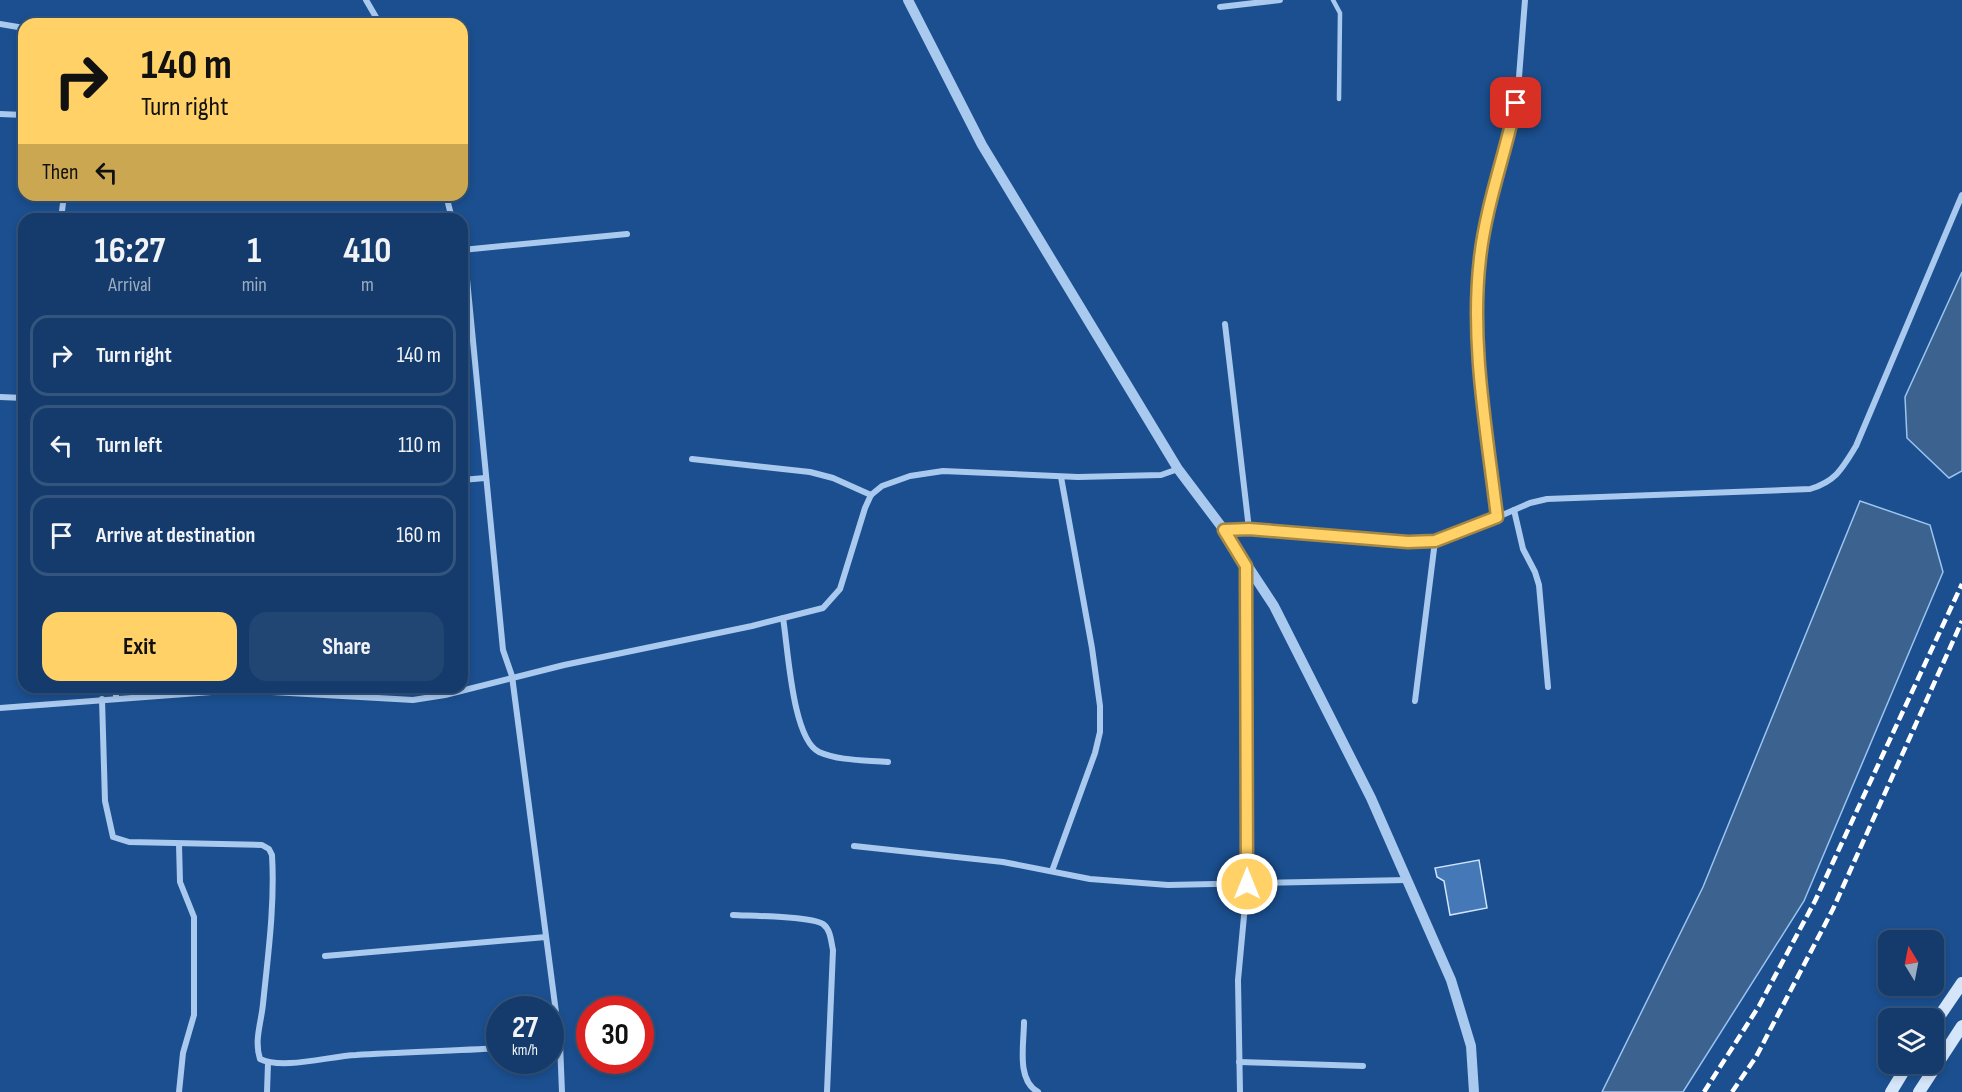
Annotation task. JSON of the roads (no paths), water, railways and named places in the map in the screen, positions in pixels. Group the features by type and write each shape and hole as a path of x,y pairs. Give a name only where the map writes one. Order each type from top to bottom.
{"main road":[{"path":"1944,1009 1962,983"},
{"path":"1920,1092 1962,1026"},
{"path":"1891,1092 1902,1074"}],"street":[{"path":"366,0 376,18"},
{"path":"908,0 982,145 1179,469 1224,530 1274,606 1371,798 1461,1007 1471,1046 1474,1092"},
{"path":"1220,7 1280,0"},
{"path":"1497,517 1480,361 1477,288 1485,225 1516,103 1525,0"},
{"path":"0,24 18,27"},
{"path":"0,114 18,115"},
{"path":"1224,530 1249,529 1408,542 1435,541 1530,503 1563,497 1810,489 1827,484 1840,471 1856,446 1962,195"},
{"path":"468,249 627,234"},
{"path":"468,291 503,650 512,676 554,996"},
{"path":"1225,324 1249,529"},
{"path":"0,398 18,398"},
{"path":"692,459 810,472 833,478 871,495"},
{"path":"468,688 512,676 823,608 840,589 871,495 882,486 910,476 943,471 1061,477 1161,476 1179,469"},
{"path":"1052,871 1095,753 1100,732 1100,706 1092,648 1061,477"},
{"path":"468,479 485,478"},
{"path":"1514,510 1523,549 1539,585 1548,687"},
{"path":"1415,701 1435,541"},
{"path":"1240,1092 1239,980 1247,884 1246,566"},
{"path":"783,618 799,722 808,741 818,752 888,762"},
{"path":"116,693 116,698"},
{"path":"0,708 164,693"},
{"path":"290,693 413,700 452,693"},
{"path":"102,699 105,801 113,837 129,842 262,845 269,849 272,855 270,933 263,1009 256,1048 260,1059 268,1063 354,1055 486,1049"},
{"path":"179,844 180,882 192,907 194,928 194,1016 183,1053 179,1092"},
{"path":"854,846 1003,862 1072,876 1168,885 1407,880"},
{"path":"733,915 809,920 823,924 829,932 833,950 827,1092"},
{"path":"325,956 546,937"},
{"path":"1024,1022 1026,1080 1038,1092"},
{"path":"1239,1062 1363,1066"},
{"path":"267,1092 268,1063"},
{"path":"561,1074 562,1092"}],"lane":[{"path":"1333,0 1340,13 1339,99"}],"water":[{"path":"1962,272 1962,471 1949,478 1907,438 1905,397"},
{"path":"1860,501 1930,525 1943,572 1804,901 1683,1092 1602,1092 1703,887"}],"railway":[{"path":"1704,1092 1759,1006 1815,901 1962,584"},
{"path":"1732,1092 1756,1057 1833,909 1962,621"}]}
